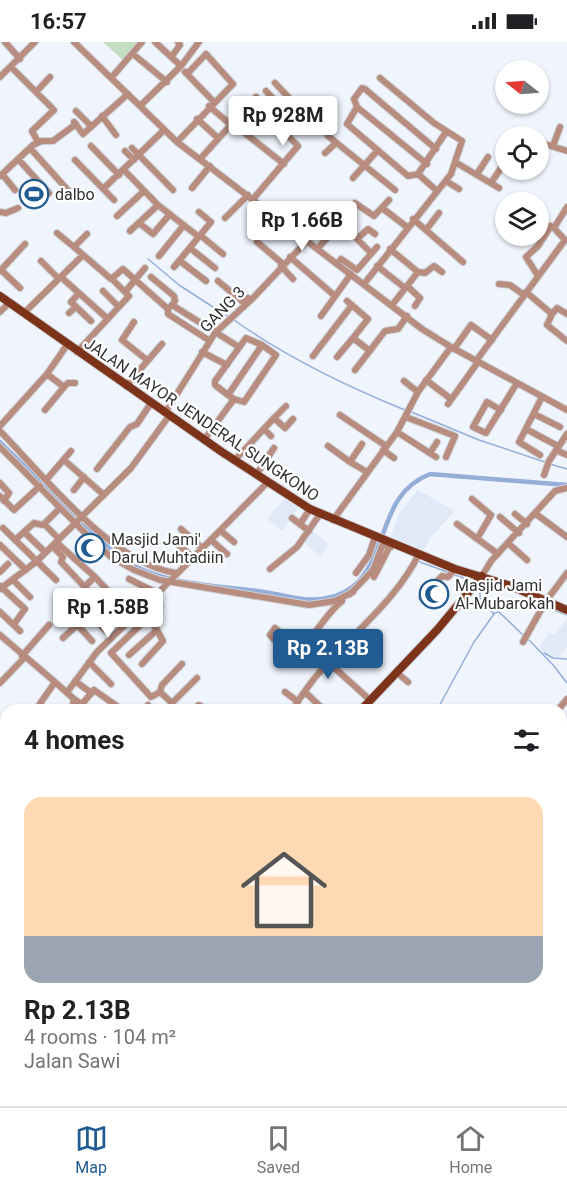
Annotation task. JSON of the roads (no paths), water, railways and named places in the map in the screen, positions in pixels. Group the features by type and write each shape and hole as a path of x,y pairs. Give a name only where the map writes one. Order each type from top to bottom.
{"main road":[{"name":"JALAN MAYOR JENDERAL SUNGKONO","path":"0,296 151,404 267,483 310,509 384,544 452,572 482,576 509,591 567,610"},
{"path":"366,704 482,576"}],"street":[{"path":"5,42 20,59"},
{"path":"0,77 35,42"},
{"path":"74,42 177,142 337,264 452,348 567,410"},
{"path":"112,77 142,42"},
{"path":"155,42 172,56 211,104 232,124 285,164"},
{"path":"172,56 180,45 178,42"},
{"path":"140,106 167,82 199,42"},
{"path":"133,54 167,82"},
{"path":"177,142 197,118 233,84 207,55 187,74"},
{"path":"12,67 37,90 54,111 32,131 39,142"},
{"path":"37,90 50,78"},
{"path":"364,284 413,219 446,181 462,141 446,132 380,78"},
{"path":"275,83 294,103 276,123"},
{"path":"427,164 357,107 354,99 362,88 365,89 436,148"},
{"path":"266,91 286,112"},
{"path":"15,190 1,175 30,148 39,142 54,141 74,123 83,134 128,94"},
{"path":"200,159 254,98 298,146 285,164 225,218"},
{"path":"357,107 346,123 408,176 418,174 427,164 446,132"},
{"path":"246,108 267,125"},
{"path":"76,111 91,126"},
{"path":"102,116 117,135"},
{"path":"197,118 218,138"},
{"path":"552,146 560,127"},
{"path":"248,135 254,128"},
{"path":"103,189 164,130"},
{"path":"328,136 395,190"},
{"path":"325,153 336,143"},
{"path":"549,145 567,151"},
{"path":"91,146 170,214 223,254"},
{"path":"30,148 74,197"},
{"path":"132,148 137,158"},
{"path":"353,178 378,150"},
{"path":"125,151 137,158 173,190"},
{"path":"477,174 488,157"},
{"path":"18,159 49,193"},
{"path":"75,160 114,200"},
{"path":"455,162 499,188"},
{"path":"192,188 210,166"},
{"path":"418,174 437,191"},
{"path":"491,183 495,177"},
{"path":"446,181 459,189"},
{"path":"117,216 144,191"},
{"path":"317,249 348,216 355,203 373,216 389,200"},
{"path":"130,231 158,204"},
{"path":"538,276 526,257 538,246 567,207"},
{"path":"2,214 18,208"},
{"path":"382,208 407,227"},
{"name":"GANG 3","path":"1,588 58,543 143,454 215,333 255,295 337,209"},
{"path":"174,267 211,222 199,212"},
{"path":"426,230 440,213"},
{"path":"153,234 170,214"},
{"path":"413,219 463,262"},
{"path":"139,223 160,239"},
{"path":"159,256 184,225"},
{"path":"426,380 450,401 565,240 549,225"},
{"path":"371,253 357,239 368,229 375,234"},
{"path":"57,233 127,294"},
{"path":"74,247 87,234"},
{"path":"257,242 294,279"},
{"path":"20,288 1,271 25,244"},
{"path":"337,264 341,259 357,270 377,247"},
{"path":"190,248 215,268"},
{"path":"390,249 417,272 425,273 434,266 442,272"},
{"path":"24,313 83,255"},
{"path":"290,257 335,296"},
{"path":"41,261 108,319"},
{"path":"180,261 206,281"},
{"path":"377,266 420,298"},
{"path":"77,352 119,307 136,279 146,268"},
{"path":"112,279 122,269 170,307 239,347"},
{"path":"392,305 417,272"},
{"path":"321,316 351,274"},
{"path":"151,277 174,296 175,301 168,314 210,341"},
{"path":"218,281 244,302 252,293 255,295"},
{"path":"499,284 510,285 552,314"},
{"path":"103,291 119,307"},
{"path":"415,306 426,291"},
{"path":"79,293 71,301 91,321"},
{"path":"0,312 9,303"},
{"path":"313,356 349,303 368,319 337,357"},
{"path":"69,314 76,307"},
{"path":"567,314 557,308 546,324 567,341"},
{"path":"355,370 385,331 397,330 407,316"},
{"path":"134,322 122,340 147,360"},
{"path":"333,520 398,432 417,392 452,348 469,322 492,340"},
{"path":"248,338 276,357 244,402 234,399 214,383 239,347 248,338"},
{"path":"353,338 370,351"},
{"path":"126,386 162,344"},
{"path":"0,426 47,374 67,345"},
{"path":"228,394 261,345"},
{"path":"202,352 227,364"},
{"path":"47,374 64,387"},
{"path":"404,381 417,392"},
{"path":"45,410 68,383 75,383"},
{"path":"501,410 487,402 473,428 485,433 501,410 517,383"},
{"path":"540,455 519,442 542,397"},
{"path":"204,440 234,399"},
{"path":"97,469 151,404"},
{"path":"234,461 286,406"},
{"path":"534,414 560,428"},
{"path":"340,415 385,448 394,459"},
{"path":"406,416 455,436 446,457"},
{"path":"274,418 285,428 293,419"},
{"path":"264,429 271,436"},
{"path":"526,429 567,455"},
{"path":"0,431 47,479 111,557 134,570 169,581 309,605 335,601 353,592"},
{"path":"398,432 433,455 437,442"},
{"path":"544,476 556,448 567,434"},
{"path":"350,462 362,444"},
{"path":"328,446 367,473 372,479"},
{"path":"0,447 60,508 138,561 175,573"},
{"path":"256,475 274,448"},
{"path":"47,479 72,451"},
{"path":"64,460 104,495"},
{"path":"74,490 84,477"},
{"path":"0,483 9,493 2,499 15,510 40,486"},
{"path":"138,601 145,606 175,573 221,531 267,483"},
{"path":"482,576 498,554 555,491 567,488"},
{"path":"538,497 546,503"},
{"path":"472,499 491,515 477,539"},
{"path":"15,540 34,522 41,526 44,524 60,508"},
{"path":"300,524 310,509"},
{"path":"270,569 297,547 320,514"},
{"path":"515,514 527,524"},
{"path":"536,514 567,537"},
{"path":"500,517 519,533"},
{"path":"292,518 309,531"},
{"path":"44,524 65,555"},
{"path":"457,524 498,554"},
{"path":"3,528 56,580"},
{"path":"181,529 202,548"},
{"path":"221,531 234,542"},
{"path":"24,532 46,554"},
{"path":"211,540 227,554"},
{"path":"177,543 192,557"},
{"path":"356,573 369,555 384,544"},
{"path":"374,577 384,544"},
{"path":"291,658 270,635 275,628 298,648 307,644 328,613 353,592 373,570 384,544"},
{"path":"509,544 527,560"},
{"path":"0,545 26,570"},
{"path":"118,622 61,562 65,555 71,552 138,625"},
{"path":"296,704 388,599 418,557"},
{"path":"0,572 8,564"},
{"path":"422,598 442,576 452,572"},
{"path":"525,639 544,604 567,573"},
{"path":"85,586 95,576"},
{"path":"129,579 156,595 161,605 138,625 111,656 151,697 160,692 162,685 182,664"},
{"path":"13,580 30,597"},
{"path":"1,588 25,609 14,624"},
{"path":"75,598 105,630"},
{"path":"63,638 101,603"},
{"path":"64,610 92,641"},
{"path":"0,612 20,631"},
{"path":"142,664 163,641 148,617"},
{"path":"68,692 89,662 132,618"},
{"path":"0,683 49,625"},
{"path":"129,655 157,630"},
{"path":"0,635 23,657 82,704 94,690 115,704"},
{"path":"307,644 370,700"},
{"path":"89,662 111,684"},
{"path":"396,672 408,682"},
{"path":"173,704 197,678"},
{"path":"75,681 90,692"},
{"path":"40,704 55,682"},
{"path":"160,692 169,704"},
{"path":"285,692 297,701"},
{"path":"305,692 318,704"},
{"path":"73,704 74,699"}],"waterway":[{"path":"148,259 179,285 230,318"},
{"path":"234,320 317,370 405,410"},
{"path":"409,411 479,440 545,462"},
{"path":"0,442 102,542 138,568 155,575 191,583 304,599 336,596 359,581 369,567 387,522 402,494 414,483 430,474 567,485"},
{"path":"550,464 567,469"},
{"path":"420,562 450,573"},
{"path":"454,575 472,581"},
{"path":"440,704 474,642 494,614 480,601 480,585"},
{"path":"554,610 567,615"},
{"path":"494,613 499,612 524,636"},
{"path":"528,639 567,683"},
{"path":"544,653 553,658 567,659"}],"place":[{"name":"dalbo","path":"34,194"},
{"name":"Masjid Jami' Darul Muhtadiin","path":"90,548"},
{"name":"Masjid Jami Al-Mubarokah","path":"434,594"}]}
